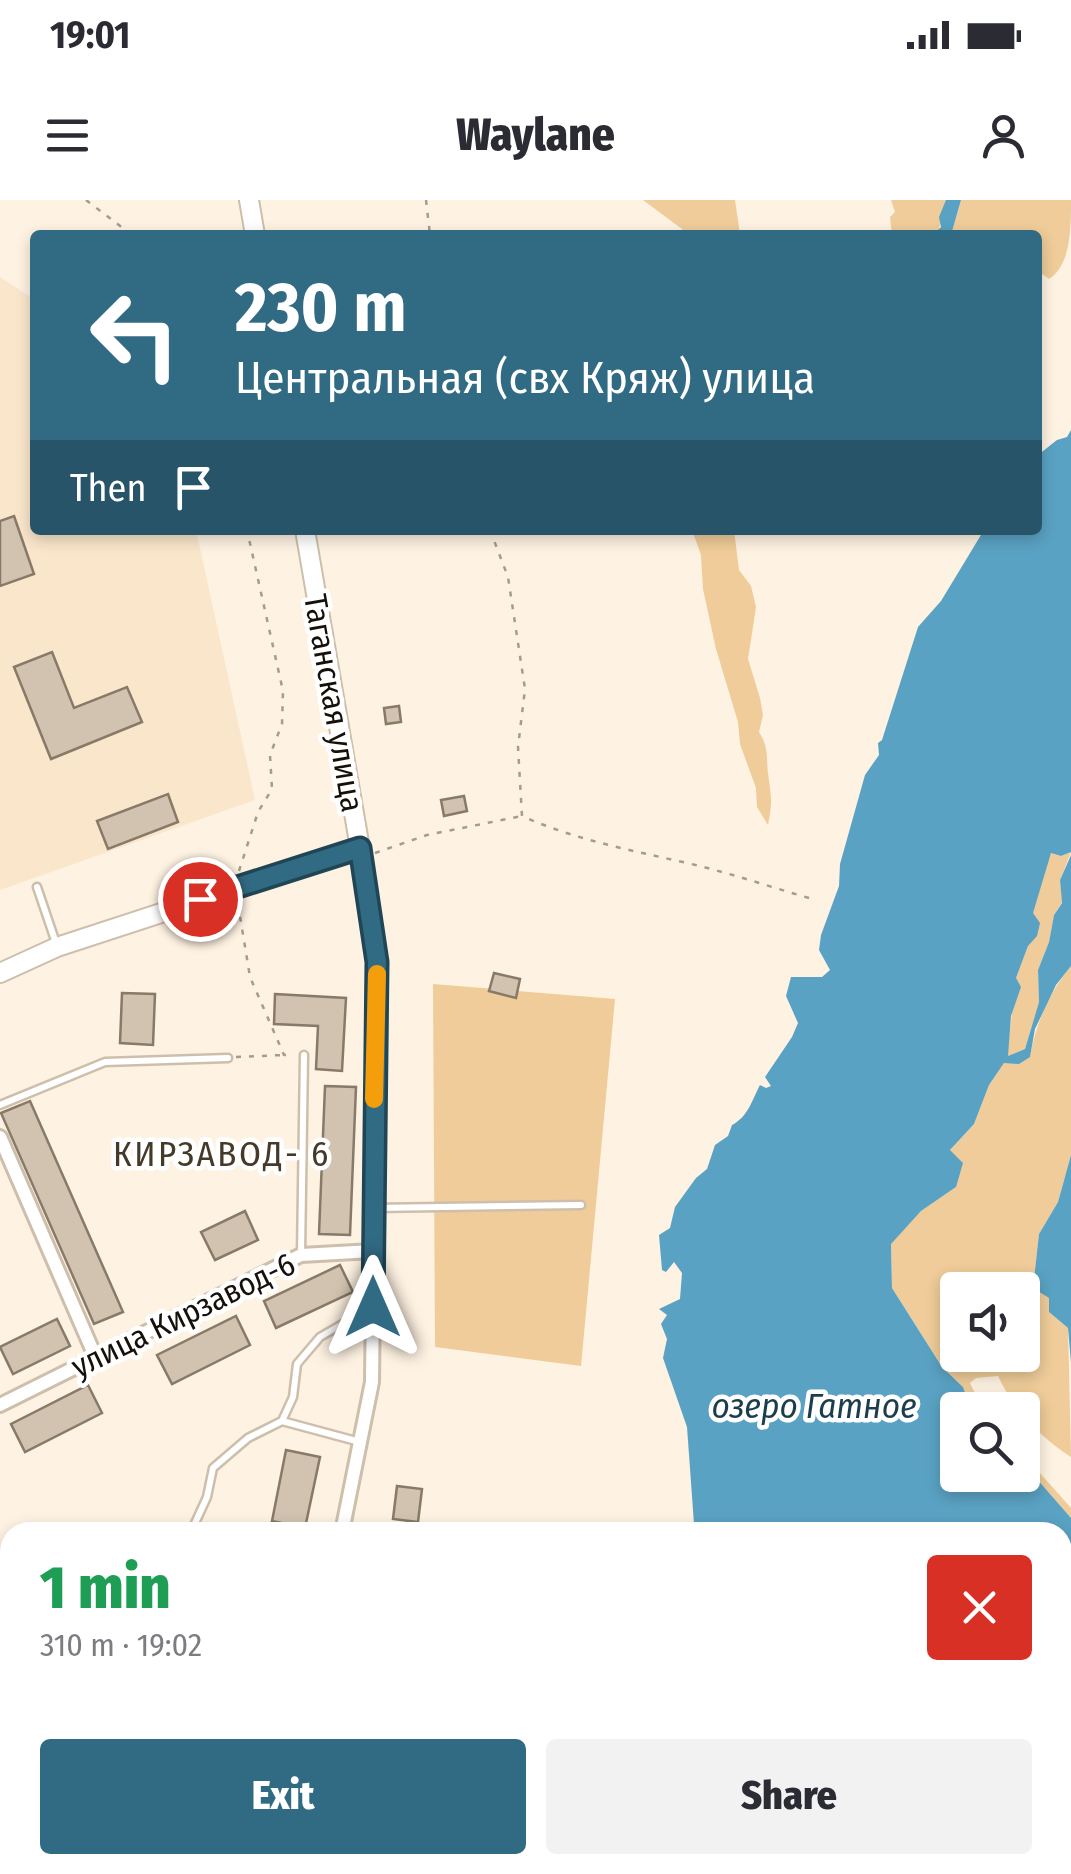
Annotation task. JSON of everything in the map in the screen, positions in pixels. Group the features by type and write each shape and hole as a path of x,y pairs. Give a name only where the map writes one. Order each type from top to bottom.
{"main road":[{"path":"249,200 254,230"},
{"name":"Таганская улица","path":"305,535 360,848"},
{"path":"0,973 57,947 360,848"}],"street":[{"name":"Таганская улица","path":"344,1522 372,1382 377,962 360,848"},
{"path":"0,1137 95,1356"},
{"name":"улица Кирзавод-6","path":"0,1406 301,1255 373,1251"}],"lane":[{"path":"38,887 57,947"},
{"path":"301,1255 304,1055"},
{"path":"0,1105 105,1062 228,1058"},
{"path":"374,1208 581,1204"},
{"path":"196,1522 213,1468 248,1438 282,1421 293,1397 297,1364 320,1337 373,1307"},
{"path":"282,1421 360,1442"}],"path":[{"path":"86,200 125,230"},
{"path":"426,200 429,230"},
{"path":"249,535 283,690 282,724 270,756 272,790 258,812 236,887 250,977 284,1054"},
{"path":"492,535 508,578 525,690 518,747 522,816"},
{"path":"360,848 378,854 427,835 522,816 598,844 692,864 816,900"},
{"path":"228,1058 304,1055"}],"shaded area":[{"path":"643,200 735,200 739,230 682,229"},
{"path":"891,200 946,200 939,230 891,230 890,217 895,212"},
{"path":"961,200 1071,200 1066,255 1049,279 1042,274 1042,230 952,230"},
{"path":"0,277 30,297 30,535 197,535 255,800 0,890"},
{"path":"694,535 735,535 739,570 751,586 756,607 748,659 763,715 759,732 766,748 771,793 768,825 757,807 756,788 740,744 738,722 716,649 703,589 701,555"},
{"path":"1071,852 1060,880 1062,902 1054,915 1038,970 1039,1002 1025,1049 1007,1057 1016,978 1028,946 1035,899 1051,853 1061,856"},
{"path":"1071,966 1071,1155 1058,1202 1039,1234 1035,1272 940,1272 940,1364 892,1288 891,1243 921,1211 956,1187 950,1150 974,1124 989,1085 1004,1063 1030,1057 1044,1009"},
{"path":"433,984 615,999 581,1366 435,1347"},
{"path":"1040,1292 1050,1298 1050,1313 1068,1328 1071,1457 1040,1432 1040,1392 1007,1392 998,1376 976,1378 970,1383 974,1392 965,1392 947,1372 1040,1372"},
{"path":"1040,1473 1071,1508 1071,1518 1040,1482"}],"water":[{"path":"946,200 961,200 952,230 938,230"},
{"name":"озеро Гатное","path":"1071,430 1071,852 1061,856 1051,853 1033,913 1040,923 1037,936 1028,946 1016,978 1021,987 1011,1016 1008,1056 1025,1049 1039,1002 1038,970 1054,915 1062,903 1060,880 1071,855 1071,966 1056,985 1035,1029 1030,1057 1019,1064 1004,1063 989,1085 974,1124 950,1150 963,1163 956,1187 921,1211 891,1244 892,1288 940,1364 940,1372 947,1372 965,1392 940,1392 940,1492 1040,1492 1040,1482 1071,1522 694,1522 687,1427 663,1358 667,1339 661,1324 667,1315 659,1309 680,1299 682,1273 674,1262 666,1272 662,1270 659,1235 670,1228 675,1207 707,1169 715,1145 728,1136 732,1125 746,1113 760,1085 771,1086 765,1077 798,1023 786,996 791,977 822,977 830,970 819,950 821,935 839,886 840,864 865,775 879,755 878,743 918,627 941,601 981,535 1042,535 1042,452 1067,437"},
{"path":"1071,1155 1071,1363 1068,1328 1049,1312 1049,1298 1040,1292 1040,1272 1035,1272 1039,1234 1058,1202"}],"building":[{"path":"14,516 34,574 0,586 0,521"},
{"path":"52,652 74,708 127,687 142,722 51,759 14,667"},
{"path":"399,706 401,722 386,724 384,708"},
{"path":"168,794 178,822 108,849 97,821"},
{"path":"464,796 467,811 444,816 441,800"},
{"path":"494,973 520,979 516,998 489,991"},
{"path":"122,993 155,994 153,1045 120,1043"},
{"path":"275,994 346,998 342,1071 316,1069 318,1026 274,1024"},
{"path":"325,1086 356,1087 350,1235 319,1234"},
{"path":"30,1101 123,1312 94,1324 1,1113"},
{"path":"245,1211 258,1240 215,1260 201,1232"},
{"path":"340,1265 353,1292 276,1328 264,1301"},
{"path":"236,1316 250,1345 172,1384 157,1355"},
{"path":"57,1319 70,1346 13,1374 0,1347"},
{"path":"88,1385 102,1413 25,1452 11,1424"},
{"path":"286,1450 320,1457 306,1522 272,1521"},
{"path":"397,1486 422,1489 418,1522 393,1519"}],"slow traffic":[{"path":"374,1099 377,974"}],"district":[{"name":"КИРЗАВОД- 6","path":"222,1154"}],"route":[{"path":"200,899 360,848 377,962 373,1307"}]}
